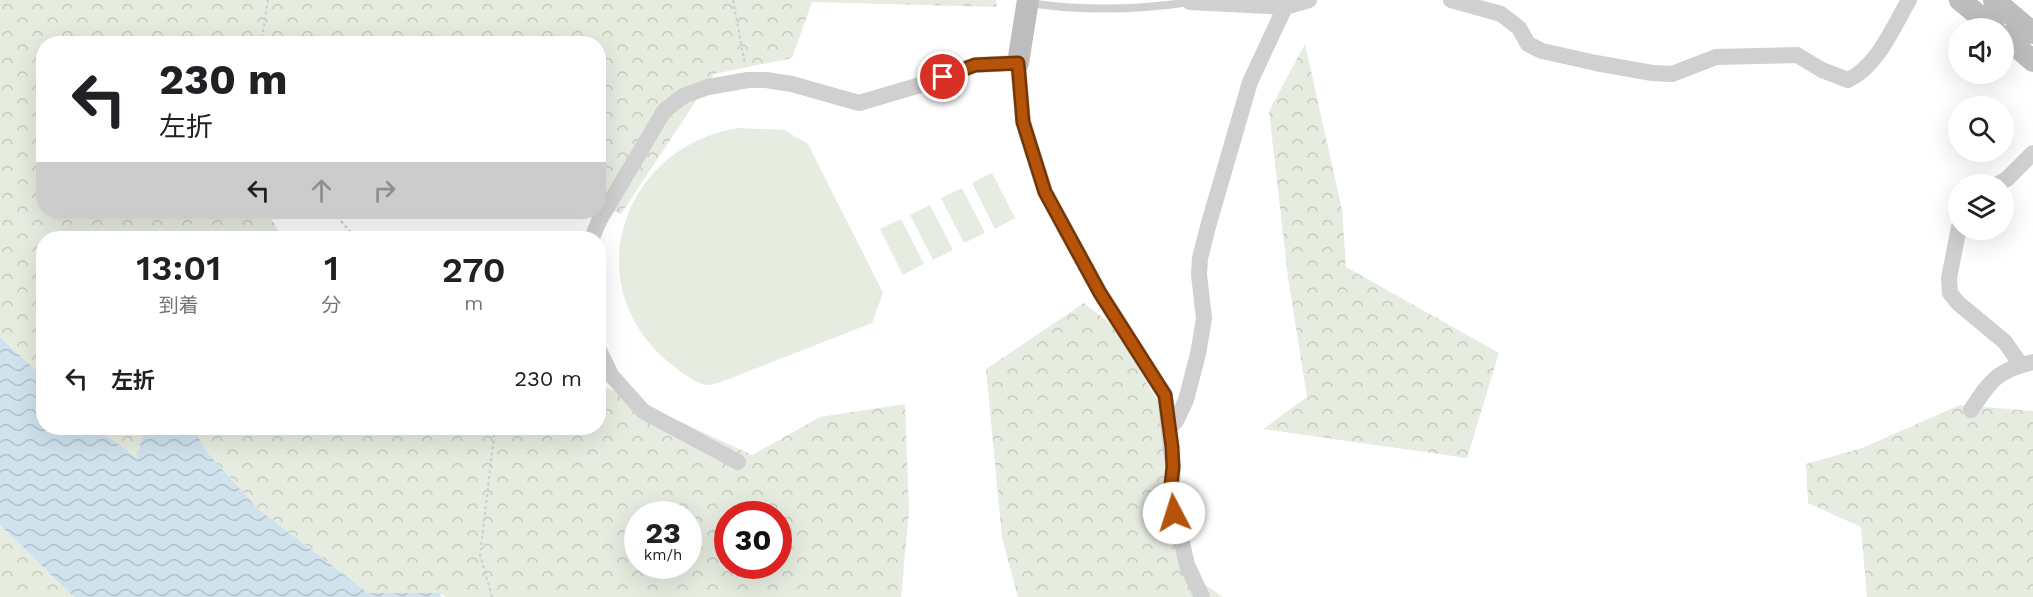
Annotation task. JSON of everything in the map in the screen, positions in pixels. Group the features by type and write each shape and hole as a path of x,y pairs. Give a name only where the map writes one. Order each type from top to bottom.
{"street":[{"path":"1190,2 1285,7 1309,0"},
{"path":"1451,0 1501,14 1519,28 1528,44 1542,51 1596,63 1652,73 1672,74 1716,57 1797,55 1822,70 1848,80 1859,75 1877,53 1909,0"},
{"path":"1960,0 1982,18"},
{"path":"1994,0 2033,33"},
{"path":"1028,2 1018,63 1023,122 1045,192 1100,293 1165,395 1173,467 1170,494 1187,565 1202,597"},
{"path":"1170,427 1176,421 1186,400 1198,354 1204,318 1200,292 1200,258 1209,223 1250,82 1285,7"},
{"path":"2014,45 2033,61"},
{"path":"606,209 664,111 683,96 708,87 748,80 792,84 859,103 927,83 975,65 1018,63"},
{"path":"2013,174 2033,153"},
{"path":"1956,240 1949,278 1950,293 1958,303 2005,342 2027,364"},
{"path":"1971,410 1990,381 2013,367 2027,364"},
{"path":"606,365 611,375 643,411 738,462"}],"lane":[{"path":"1028,2 1051,7 1144,9 1190,2"}],"path":[{"path":"262,36 268,0"},
{"path":"733,0 748,80"},
{"path":"339,219 350,231"},
{"path":"492,597 480,555 494,435"}],"green space":[{"path":"0,0 996,0 997,7 812,2 792,58 714,74 621,214 606,209 606,36 36,36 36,219 271,219 279,231 36,231 36,370 0,337"},
{"path":"1305,44 1342,210 1346,267 1499,353 1467,458 1263,429 1307,397 1288,277 1269,111"},
{"path":"738,128 784,130 808,144 883,293 872,323 721,382 707,385 693,380 672,365 642,334 625,299 619,262 624,225 640,191 664,162 697,141"},
{"path":"992,173 1015,218 995,229 972,183"},
{"path":"962,188 985,233 964,243 941,198"},
{"path":"930,205 953,250 933,260 910,215"},
{"path":"901,219 924,264 903,275 880,229"},
{"path":"1084,303 1115,327 1159,404 1183,570 1223,597 1018,597 1002,538 986,369"},
{"path":"606,387 752,455 820,417 905,404 909,511 901,597 446,597 439,593 368,593 257,508 206,451 197,435 606,435"},
{"path":"1960,405 2033,411 2033,597 1867,597 1861,527 1808,503 1806,464 1862,448"},
{"path":"106,435 143,435 137,459"},
{"path":"0,525 74,597 0,597"}],"water":[{"path":"0,337 36,370 36,435 106,435 137,458 143,435 197,435 206,451 257,508 368,593 439,593 442,597 74,597 0,525"}],"route":[{"path":"943,77 975,65 1018,63 1023,122 1045,192 1100,293 1165,395 1172,447 1173,467 1170,494 1174,513"}]}
